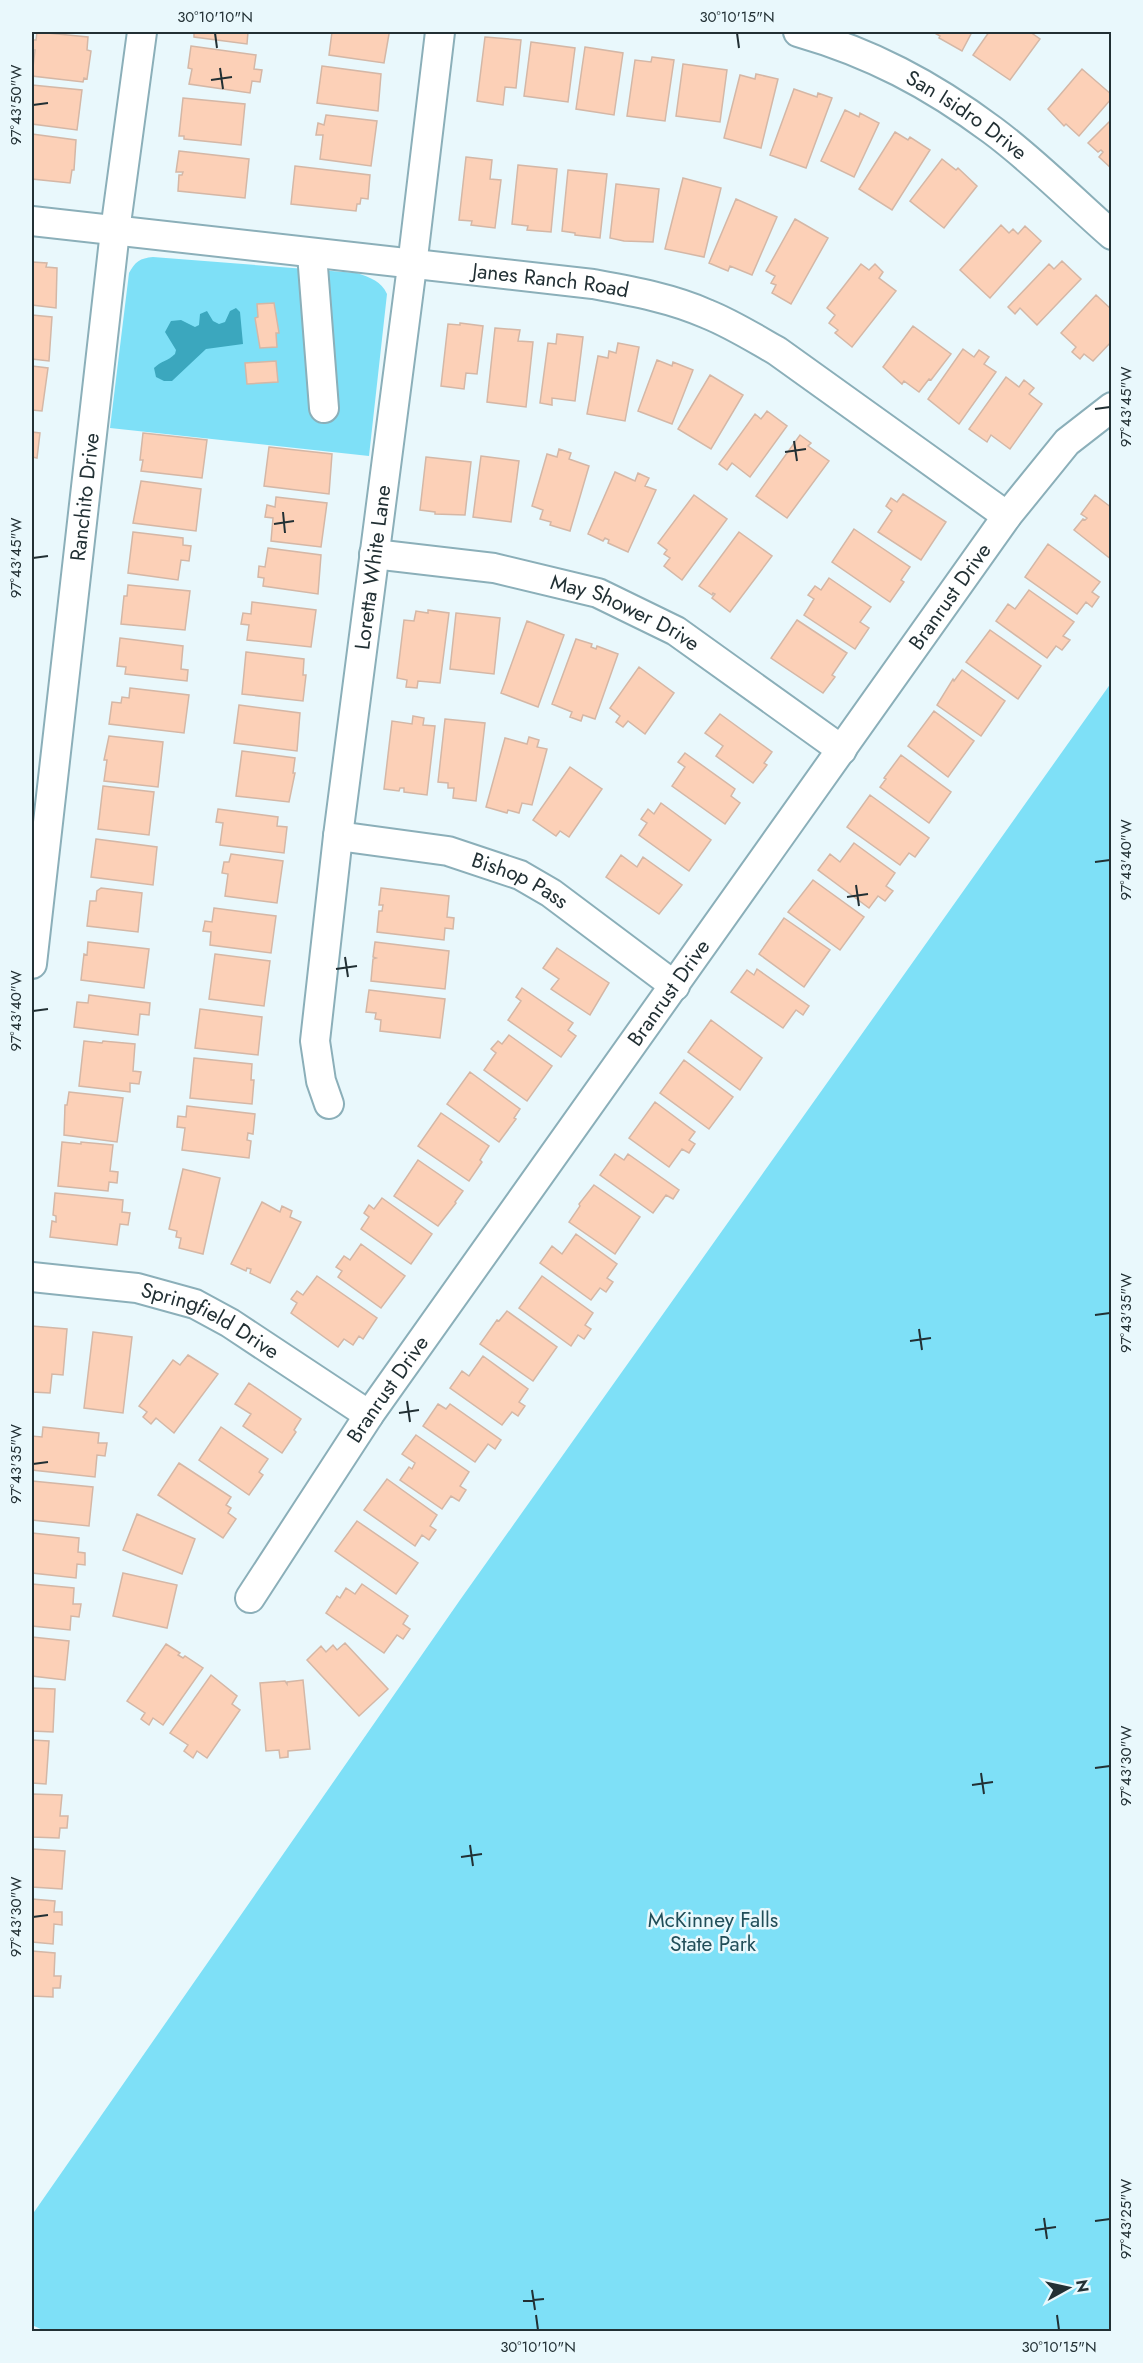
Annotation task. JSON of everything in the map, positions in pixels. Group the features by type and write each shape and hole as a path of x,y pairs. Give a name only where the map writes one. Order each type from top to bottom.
{"street":[{"name":"Ranchito Drive","path":"32,963 115,231 142,32"},
{"name":"Loretta White Lane","path":"330,1104 321,1081 315,1041 338,836 440,32"},
{"name":"San Isidro Drive","path":"798,32 842,45 897,69 946,98 994,131 1112,235"},
{"name":"Janes Ranch Road","path":"32,221 412,266 593,284 634,292 705,312 777,351 1007,516"},
{"path":"312,254 324,408"},
{"name":"Branrust Drive","path":"250,1598 369,1415 1007,516 1067,442 1112,407"},
{"name":"May Shower Drive","path":"374,554 494,568 598,593 676,631 843,750"},
{"name":"Bishop Pass","path":"338,836 448,851 520,875 551,893 675,986"},
{"name":"Springfield Drive","path":"32,1277 137,1288 195,1304 230,1323 369,1415"}],"green space":[{"path":"153,257 357,273 379,283 387,294 369,456 110,428 129,273 138,261"},
{"name":"McKinney Falls State Park","path":"1111,683 1111,2331 47,2332 32,2325 32,2215 460,1600"}],"shaded area":[{"path":"236,308 240,312 243,344 206,349 172,381 164,381 156,377 154,368 175,354 176,350 165,332 171,321 181,320 195,327 199,325 200,314 207,311 213,321 219,324 225,322 230,311"}],"building":[{"path":"37,32 88,37 87,50 91,51 87,79 84,78 83,82 32,76 35,50 32,50 32,40 36,40"},
{"path":"194,32 248,32 247,44 194,37"},
{"path":"332,32 388,32 384,63 329,55"},
{"path":"933,32 972,32 962,51"},
{"path":"989,32 1030,32 1040,39 1010,80 973,55"},
{"path":"485,37 521,40 516,88 505,87 503,105 477,101"},
{"path":"531,42 575,48 568,102 524,96"},
{"path":"191,46 256,55 254,69 262,70 260,82 252,81 250,93 189,84 192,69 188,68"},
{"path":"585,47 623,53 614,115 576,109"},
{"path":"652,57 674,60 665,121 627,116 635,60 651,62"},
{"path":"683,64 727,70 720,122 676,116"},
{"path":"322,66 381,74 378,111 317,103"},
{"path":"1082,69 1112,95 1112,98 1079,136 1066,124 1064,126 1048,109"},
{"path":"756,74 778,79 761,148 724,138 740,75 755,79"},
{"path":"32,85 82,90 77,130 32,124"},
{"path":"794,89 817,97 818,93 832,98 806,168 770,155"},
{"path":"183,98 245,104 241,145 184,139 184,136 179,136"},
{"path":"845,110 859,117 860,113 879,123 854,177 821,161"},
{"path":"326,115 377,121 371,166 320,159 323,135 316,135 318,123 324,125"},
{"path":"1112,119 1112,169 1099,157 1103,152 1101,150 1098,152 1088,143"},
{"path":"895,132 908,140 910,137 930,150 892,210 859,189"},
{"path":"32,134 76,140 74,170 72,170 70,183 32,179"},
{"path":"179,151 249,159 245,198 178,191 179,175 183,172 176,172"},
{"path":"466,157 492,160 490,179 501,180 495,228 471,225 472,221 459,220"},
{"path":"942,159 956,170 958,168 977,186 944,228 910,201"},
{"path":"518,165 557,169 551,232 527,230 528,226 512,224"},
{"path":"295,166 370,175 368,199 361,198 356,211 291,204"},
{"path":"568,170 607,174 600,238 562,231"},
{"path":"683,178 721,188 704,257 665,249"},
{"path":"616,184 659,189 653,242 610,238"},
{"path":"736,199 777,217 752,275 730,266 728,271 709,263"},
{"path":"795,219 828,238 791,304 772,293 776,285 771,283 775,276 766,271"},
{"path":"1001,225 1009,233 1013,229 1018,234 1025,226 1041,241 990,298 960,270"},
{"path":"1062,261 1081,279 1037,325 1020,308 1015,314 1008,307 1049,264 1054,269"},
{"path":"32,262 47,263 46,267 57,268 56,308 32,305"},
{"path":"861,264 869,270 875,264 883,272 879,278 896,291 852,347 835,333 838,330 829,323 835,315 827,308"},
{"path":"1096,295 1112,310 1112,341 1093,361 1084,354 1080,359 1072,352 1076,347 1061,333"},
{"path":"274,303 279,333 276,333 277,347 260,348 255,318 258,317 257,304"},
{"path":"32,315 52,317 49,361 32,359"},
{"path":"460,323 483,326 477,374 466,373 464,389 441,386 448,324 460,325"},
{"path":"913,326 951,354 919,392 904,381 902,384 883,367"},
{"path":"495,328 520,330 518,341 533,342 526,407 487,402"},
{"path":"557,334 583,337 575,401 552,398 552,405 540,403 548,343 556,344"},
{"path":"618,343 639,347 625,421 587,414 598,356 608,358 609,351 616,353"},
{"path":"963,349 974,357 979,350 989,357 984,364 996,372 959,424 928,399"},
{"path":"657,360 672,366 673,362 693,370 672,424 638,411"},
{"path":"276,361 278,382 247,384 245,363"},
{"path":"32,366 48,368 42,411 32,410"},
{"path":"710,375 743,395 711,449 678,429"},
{"path":"1006,377 1019,387 1024,380 1034,388 1029,394 1042,404 1010,449 991,435 987,442 969,429"},
{"path":"767,411 787,426 750,477 732,463 727,470 719,464 755,414 761,419"},
{"path":"32,432 40,433 37,458 32,457"},
{"path":"143,433 207,440 202,478 141,471"},
{"path":"800,435 811,443 808,446 829,461 787,518 756,496"},
{"path":"269,447 332,454 329,494 264,486"},
{"path":"559,449 571,453 569,459 589,466 570,531 550,525 551,522 540,519 543,510 532,506 547,454 557,457"},
{"path":"481,456 519,461 511,522 473,517"},
{"path":"426,457 471,462 465,515 435,514 435,512 420,510"},
{"path":"615,472 635,481 638,473 649,478 645,486 656,490 628,552 608,543 609,540 605,538 603,541 588,534"},
{"path":"141,481 201,489 196,531 133,523"},
{"path":"903,494 946,522 921,560 878,532 892,511 886,506 891,498 897,502"},
{"path":"694,495 727,519 682,580 664,566 670,558 664,554 667,550 658,543"},
{"path":"1095,495 1112,508 1112,560 1074,530 1083,519 1087,518 1081,514"},
{"path":"276,497 327,503 321,547 271,541 273,518 265,517 267,505 275,507"},
{"path":"854,529 910,567 901,580 904,582 890,602 832,562"},
{"path":"133,532 183,538 183,545 191,546 189,561 181,560 178,580 128,573"},
{"path":"739,532 772,556 730,612 712,598 715,594 712,595 699,586"},
{"path":"1048,544 1100,582 1092,592 1099,597 1092,607 1086,602 1077,614 1025,577"},
{"path":"268,548 321,555 318,594 263,586 264,578 258,577 259,566 265,567"},
{"path":"829,578 871,607 860,622 869,628 855,649 804,615 814,599 808,595 815,586 821,590"},
{"path":"128,585 190,591 185,630 121,624 124,596 127,596"},
{"path":"1029,590 1074,622 1063,636 1070,640 1062,650 1056,646 1047,658 996,621 1008,604 1015,609"},
{"path":"252,602 316,610 311,647 247,640 249,625 241,624 243,613 251,614"},
{"path":"428,610 449,613 440,683 418,681 417,688 406,687 407,680 397,678 404,620 414,621 416,611 428,613"},
{"path":"456,613 500,618 494,674 450,669"},
{"path":"797,620 847,653 832,675 835,677 823,693 771,658"},
{"path":"527,621 564,635 538,707 501,693"},
{"path":"990,630 1041,666 1018,699 966,662"},
{"path":"120,638 183,646 181,669 188,670 187,681 125,674 126,667 117,666"},
{"path":"576,639 592,644 591,647 596,649 597,646 618,654 595,719 583,715 581,721 570,717 572,712 552,704"},
{"path":"246,652 304,659 303,675 306,675 303,701 242,694"},
{"path":"639,667 674,693 645,734 628,721 623,727 616,722 620,716 610,708"},
{"path":"962,670 1005,701 981,736 937,705 953,679 954,681"},
{"path":"130,688 189,695 184,733 109,724 112,702 121,703 122,697 129,698"},
{"path":"239,705 300,713 297,751 234,743"},
{"path":"934,711 974,741 948,777 908,746"},
{"path":"720,714 772,752 764,763 767,765 753,783 716,756 723,746 705,733"},
{"path":"413,716 424,718 423,725 435,726 427,795 404,792 404,788 400,788 399,791 384,789 392,721 412,724"},
{"path":"445,719 485,723 476,801 453,798 454,788 448,788 448,783 438,782"},
{"path":"109,736 163,742 158,787 104,781 107,760 104,760"},
{"path":"529,737 539,740 537,747 547,749 532,805 522,803 519,813 508,810 507,813 486,807 505,738 527,744"},
{"path":"242,751 295,758 293,773 295,773 289,802 236,796"},
{"path":"685,753 735,789 731,796 740,803 725,824 672,786 685,767 678,762"},
{"path":"901,755 951,792 929,823 880,787"},
{"path":"570,767 602,789 569,837 560,831 556,836 533,820"},
{"path":"103,786 154,792 149,835 98,829"},
{"path":"870,795 929,838 915,857 909,853 900,865 847,827"},
{"path":"661,803 711,840 689,871 639,835 647,823 641,819 648,809 654,814"},
{"path":"218,809 278,817 277,826 287,827 284,853 220,845 223,823 216,822"},
{"path":"96,839 157,847 153,885 91,877"},
{"path":"854,843 895,873 886,886 893,891 885,901 878,896 869,908 818,870 830,854 840,862"},
{"path":"231,854 283,861 277,903 225,896 228,874 222,873 224,862 229,862"},
{"path":"621,855 637,867 643,857 682,885 659,914 606,877"},
{"path":"813,880 864,917 840,950 788,912"},
{"path":"101,888 142,893 138,932 87,926 90,901 96,901 97,891"},
{"path":"381,888 449,896 447,917 454,918 453,929 445,928 444,940 377,932 379,911 382,911 383,905 379,905"},
{"path":"214,908 276,916 271,953 210,945 211,932 203,931 205,921 212,922"},
{"path":"784,918 830,950 804,987 759,954"},
{"path":"88,942 149,949 144,988 81,980"},
{"path":"375,942 449,951 445,989 371,981 373,959 376,958 373,957"},
{"path":"557,948 609,983 590,1015 551,989 559,979 543,968"},
{"path":"215,954 270,961 264,1006 209,999"},
{"path":"757,969 809,1006 803,1015 796,1010 783,1028 731,992 747,970 754,975"},
{"path":"522,988 573,1023 568,1030 576,1036 561,1057 508,1020 521,1001 516,997"},
{"path":"369,990 445,999 440,1038 380,1031 381,1020 375,1019 376,1013 366,1012"},
{"path":"89,995 150,1003 149,1015 140,1014 138,1035 74,1027 77,1002 88,1003"},
{"path":"200,1009 262,1017 258,1055 195,1048"},
{"path":"711,1020 762,1058 740,1090 688,1052"},
{"path":"509,1035 552,1066 527,1101 484,1070 496,1053 491,1049 498,1041 502,1044"},
{"path":"84,1041 135,1044 133,1071 141,1072 139,1084 130,1083 130,1092 79,1086"},
{"path":"194,1058 252,1064 251,1080 254,1080 252,1104 190,1098"},
{"path":"684,1060 733,1097 709,1129 660,1093"},
{"path":"470,1072 520,1109 514,1118 516,1119 499,1142 447,1104"},
{"path":"69,1092 123,1098 117,1142 64,1135 65,1105 67,1105"},
{"path":"655,1102 695,1132 689,1140 695,1144 689,1153 682,1149 669,1167 629,1138"},
{"path":"187,1106 255,1114 253,1134 248,1133 247,1140 251,1141 249,1158 182,1150 185,1128 177,1127 178,1116 186,1117"},
{"path":"441,1113 489,1146 480,1160 482,1162 469,1181 418,1146"},
{"path":"62,1142 113,1145 110,1171 118,1172 117,1183 109,1182 108,1191 58,1186"},
{"path":"615,1154 624,1160 628,1154 679,1190 673,1199 666,1195 653,1213 600,1175"},
{"path":"418,1160 463,1191 438,1226 394,1196"},
{"path":"183,1169 220,1178 203,1254 179,1248 181,1238 176,1237 177,1231 169,1229"},
{"path":"594,1185 640,1217 615,1254 569,1222"},
{"path":"55,1193 123,1200 122,1212 130,1213 128,1225 120,1224 117,1245 50,1237 52,1221 56,1222 56,1216 53,1215"},
{"path":"382,1198 432,1234 411,1264 361,1229 369,1217 364,1213 369,1205 374,1209"},
{"path":"262,1202 280,1212 282,1206 292,1211 290,1217 301,1222 270,1283 250,1273 251,1269 247,1268 246,1271 231,1264"},
{"path":"576,1234 617,1264 607,1278 613,1282 606,1292 600,1288 591,1300 540,1263 552,1246 562,1254"},
{"path":"361,1244 405,1276 381,1308 338,1277 342,1271 336,1267 344,1256 350,1260"},
{"path":"317,1276 377,1318 363,1339 359,1336 353,1345 344,1339 338,1347 291,1313 297,1303 291,1299 297,1291 303,1295"},
{"path":"542,1276 593,1313 585,1325 591,1329 584,1339 578,1335 571,1346 519,1308"},
{"path":"507,1311 557,1347 533,1381 480,1344 497,1320 499,1321"},
{"path":"32,1326 67,1329 63,1375 52,1374 50,1393 32,1392"},
{"path":"93,1332 132,1337 123,1413 84,1408"},
{"path":"188,1355 218,1374 174,1433 156,1418 151,1424 143,1417 147,1412 139,1406 173,1360 180,1365"},
{"path":"483,1356 528,1389 519,1402 525,1406 518,1416 512,1412 502,1425 450,1388 462,1371 469,1376"},
{"path":"249,1383 301,1419 294,1430 296,1432 282,1453 243,1426 251,1414 235,1404"},
{"path":"438,1404 446,1409 450,1404 501,1440 495,1449 488,1444 475,1462 423,1426"},
{"path":"43,1427 99,1433 98,1443 107,1443 105,1456 97,1455 95,1477 32,1470 32,1436 42,1437"},
{"path":"221,1427 268,1459 259,1472 263,1475 249,1495 199,1460"},
{"path":"416,1435 469,1472 460,1486 466,1490 459,1501 451,1496 442,1509 400,1480 409,1467 412,1469 415,1463 402,1454"},
{"path":"179,1463 231,1497 226,1505 231,1508 228,1513 236,1519 223,1538 158,1495"},
{"path":"387,1479 437,1515 430,1526 436,1530 429,1540 422,1535 415,1546 364,1510"},
{"path":"32,1481 93,1487 89,1526 32,1520"},
{"path":"137,1514 195,1539 182,1574 123,1550"},
{"path":"357,1521 418,1563 396,1594 335,1551"},
{"path":"32,1533 79,1538 78,1552 85,1553 85,1565 77,1564 76,1578 32,1573"},
{"path":"123,1573 177,1585 167,1628 113,1616"},
{"path":"32,1584 74,1588 73,1604 81,1604 79,1617 71,1616 70,1630 32,1626"},
{"path":"362,1584 408,1616 403,1624 410,1629 403,1639 397,1635 384,1653 326,1613 337,1596 340,1598 346,1588 355,1594"},
{"path":"32,1637 69,1641 65,1680 32,1676"},
{"path":"345,1643 388,1689 359,1716 307,1660 321,1646 326,1652 333,1645 337,1650"},
{"path":"166,1644 180,1653 178,1655 183,1658 185,1656 203,1668 163,1725 153,1718 149,1725 141,1719 145,1713 127,1701"},
{"path":"211,1675 237,1696 232,1704 240,1710 207,1758 197,1751 193,1758 184,1751 188,1745 170,1733"},
{"path":"303,1680 310,1749 288,1751 288,1757 280,1758 279,1750 266,1751 260,1683 285,1681 287,1684 287,1682"},
{"path":"32,1688 55,1689 53,1732 32,1731"},
{"path":"32,1740 49,1741 46,1784 32,1783"},
{"path":"32,1794 62,1795 60,1816 68,1816 67,1828 60,1828 59,1838 32,1837"},
{"path":"32,1849 65,1851 62,1889 32,1887"},
{"path":"32,1899 55,1901 54,1912 62,1912 62,1925 54,1924 53,1944 32,1942"},
{"path":"32,1951 55,1953 54,1976 61,1976 60,1988 53,1988 53,1997 32,1996"}]}
